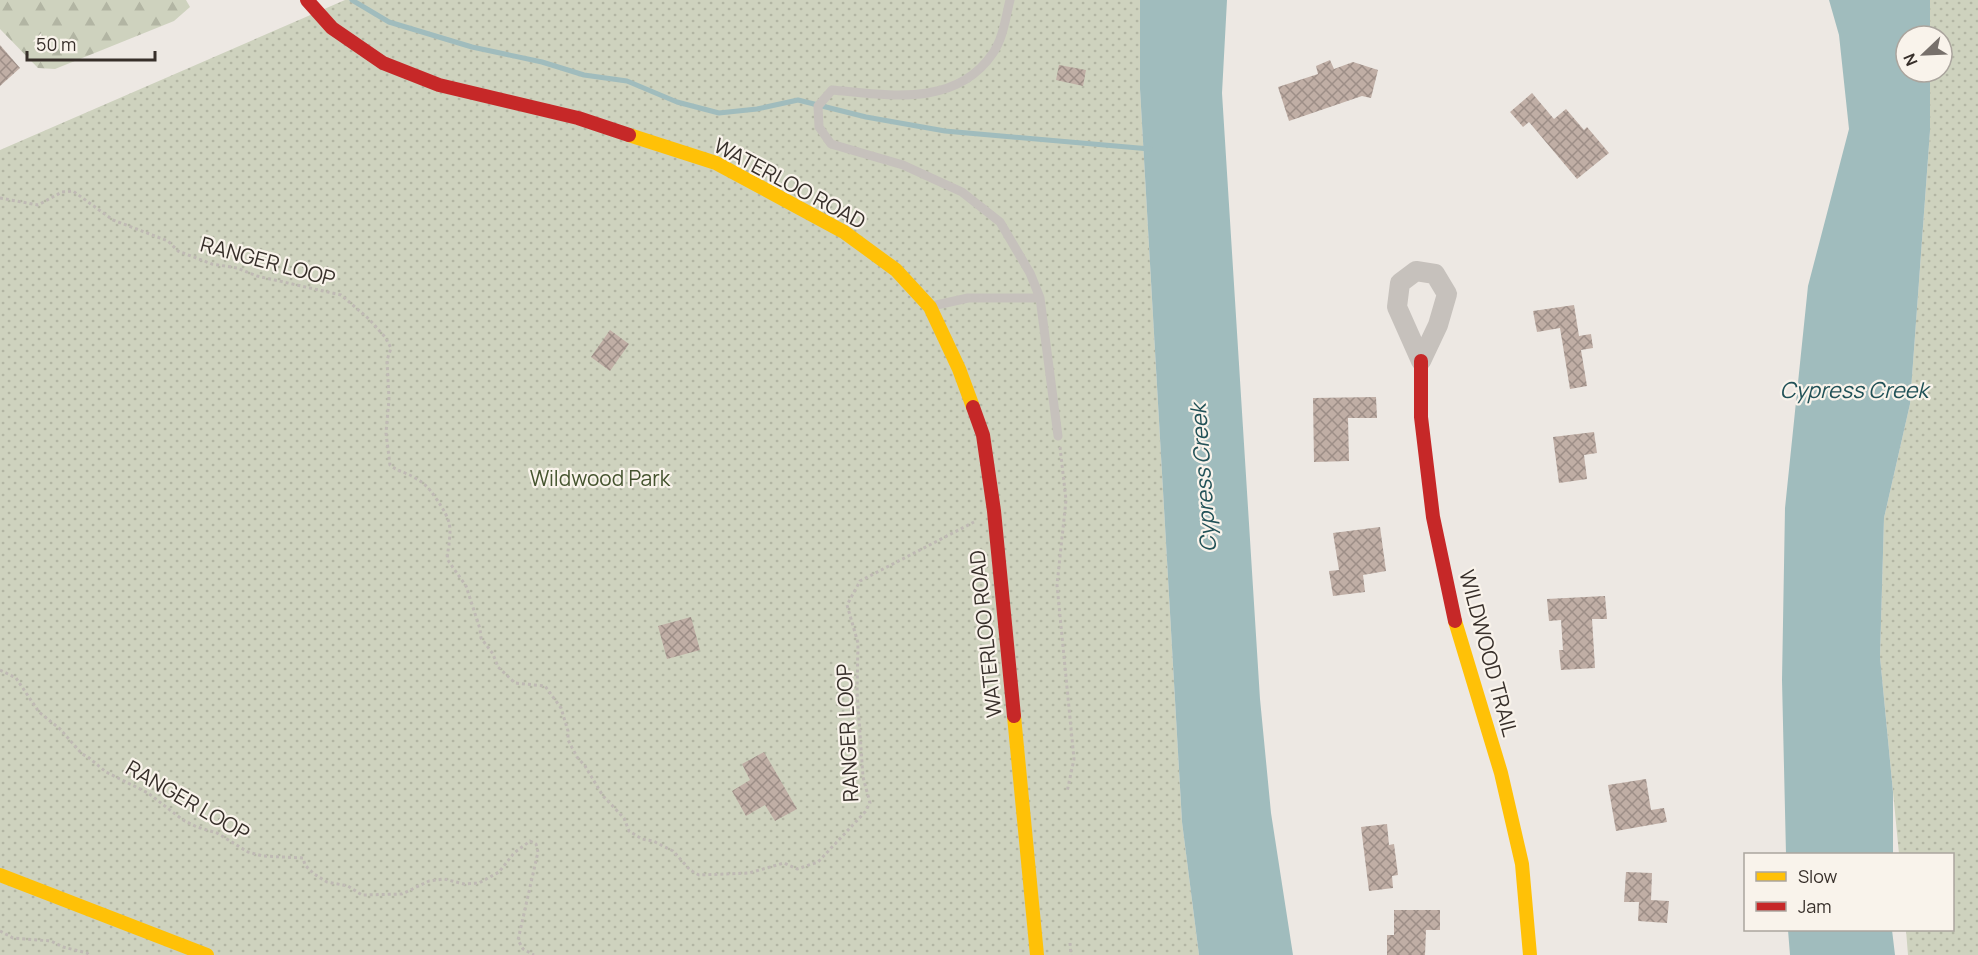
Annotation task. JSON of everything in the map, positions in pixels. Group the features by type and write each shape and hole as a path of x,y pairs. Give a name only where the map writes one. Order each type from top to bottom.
{"street":[{"name":"WATERLOO ROAD","path":"307,0 332,28 382,63 439,85 578,118 716,163 844,232 896,270 930,307 959,369 983,435 994,511 1037,955"},
{"name":"WILDWOOD TRAIL","path":"1421,361 1421,417 1432,517 1458,633 1501,773 1522,864 1530,955"},
{"path":"0,875 207,955"}],"lane":[{"path":"1010,0 994,51 976,73 946,88 909,96 832,90 818,106 819,127 831,144 903,165 962,192 1000,222 1030,273 1041,298 1058,436"},
{"path":"930,307 968,298 1041,298"}],"path":[{"name":"RANGER LOOP","path":"0,198 38,205 62,192 73,191 113,220 168,242 178,251 212,264 237,268 257,276 341,295 369,319 385,337 391,348 387,360 389,399 386,434 390,465 396,471 407,474 428,486 448,515 450,534 447,559 466,586 481,638 493,654 498,667 515,682 545,686 561,708 568,731 568,740 577,757 603,796 624,818 629,831 642,839 673,850 690,870 699,876 749,873 784,863 797,869 818,862 865,812 870,803 863,777 857,692 858,643 847,606 860,581 994,511"},
{"path":"1058,436 1066,500 1057,585 1074,759 1067,792"},
{"name":"RANGER LOOP","path":"0,670 16,678 39,712 60,729 94,764 148,793 183,820 217,833 248,852 303,858 309,870 327,882 348,886 362,895 402,894 429,882 444,879 464,885 480,883 499,872 514,853 530,841 536,844 538,852 518,940 523,949 534,955"},
{"path":"0,931 21,940 51,941 89,955"},
{"path":"1070,943 1071,955"}],"green space":[{"path":"0,0 186,0 190,7 174,21 55,69 38,68 0,29"},
{"name":"Wildwood Park","path":"345,0 1140,0 1140,89 1182,822 1199,955 0,955 0,150"},
{"path":"1930,0 1978,0 1978,955 1908,955 1906,931 1954,931 1954,853 1899,853 1880,657 1884,518 1910,404 1930,131 1930,84 1954,84 1954,24 1930,24"}],"water":[{"name":"Cypress Creek","path":"1140,0 1227,0 1222,93 1260,699 1271,813 1293,955 1199,955 1182,822 1140,89"},
{"name":"Cypress Creek","path":"1829,0 1930,0 1930,24 1894,24 1894,84 1930,84 1930,131 1910,404 1884,518 1880,657 1893,792 1893,853 1786,853 1782,680 1785,508 1808,286 1849,129 1839,35"},
{"path":"1788,931 1892,931 1895,955 1790,955"}],"building":[{"path":"0,45 20,68 0,86"},
{"path":"1330,60 1334,69 1353,62 1378,70 1371,98 1362,96 1289,121 1278,87 1318,74 1316,66"},
{"path":"1059,65 1086,70 1083,86 1056,80"},
{"path":"1532,93 1554,119 1566,109 1584,130 1587,127 1609,153 1577,179 1529,122 1523,127 1510,112"},
{"path":"1574,305 1579,336 1591,334 1593,348 1581,350 1587,386 1570,389 1560,328 1537,332 1533,311"},
{"path":"610,330 629,344 610,371 591,357"},
{"path":"1376,397 1377,418 1348,418 1349,461 1314,462 1313,398"},
{"path":"1594,432 1597,453 1584,455 1587,479 1559,483 1553,437"},
{"path":"1380,527 1386,571 1363,575 1365,592 1333,596 1329,571 1339,570 1333,533"},
{"path":"1605,596 1607,619 1592,619 1595,668 1561,670 1559,650 1563,650 1561,620 1549,621 1547,599"},
{"path":"691,617 700,650 667,659 658,626"},
{"path":"764,752 797,809 775,821 765,805 746,816 732,791 750,780 742,764"},
{"path":"1646,779 1651,810 1664,808 1667,822 1616,831 1608,785"},
{"path":"1387,824 1389,845 1394,844 1398,875 1392,876 1393,888 1369,891 1361,827"},
{"path":"1626,872 1652,873 1651,900 1669,901 1667,923 1638,921 1639,902 1624,902"},
{"path":"1394,910 1440,910 1440,930 1426,930 1425,955 1387,955 1387,935 1394,935"}],"waterway":[{"path":"352,0 389,22 472,47 542,62 584,75 627,81 677,102 719,113 757,109 798,100 866,117 945,131 1150,149"}],"traffic: slow":[{"path":"629,135 716,163 844,232 896,270 930,307 959,369 973,407"},
{"path":"1455,621 1501,773 1522,864 1530,955"},
{"path":"1014,716 1037,955"},
{"path":"0,875 207,955"}],"traffic: jam":[{"path":"307,0 332,28 383,63 439,85 578,118 629,135"},
{"path":"1421,361 1421,417 1433,517 1455,621"},
{"path":"973,407 983,435 994,511 1014,716"}]}
